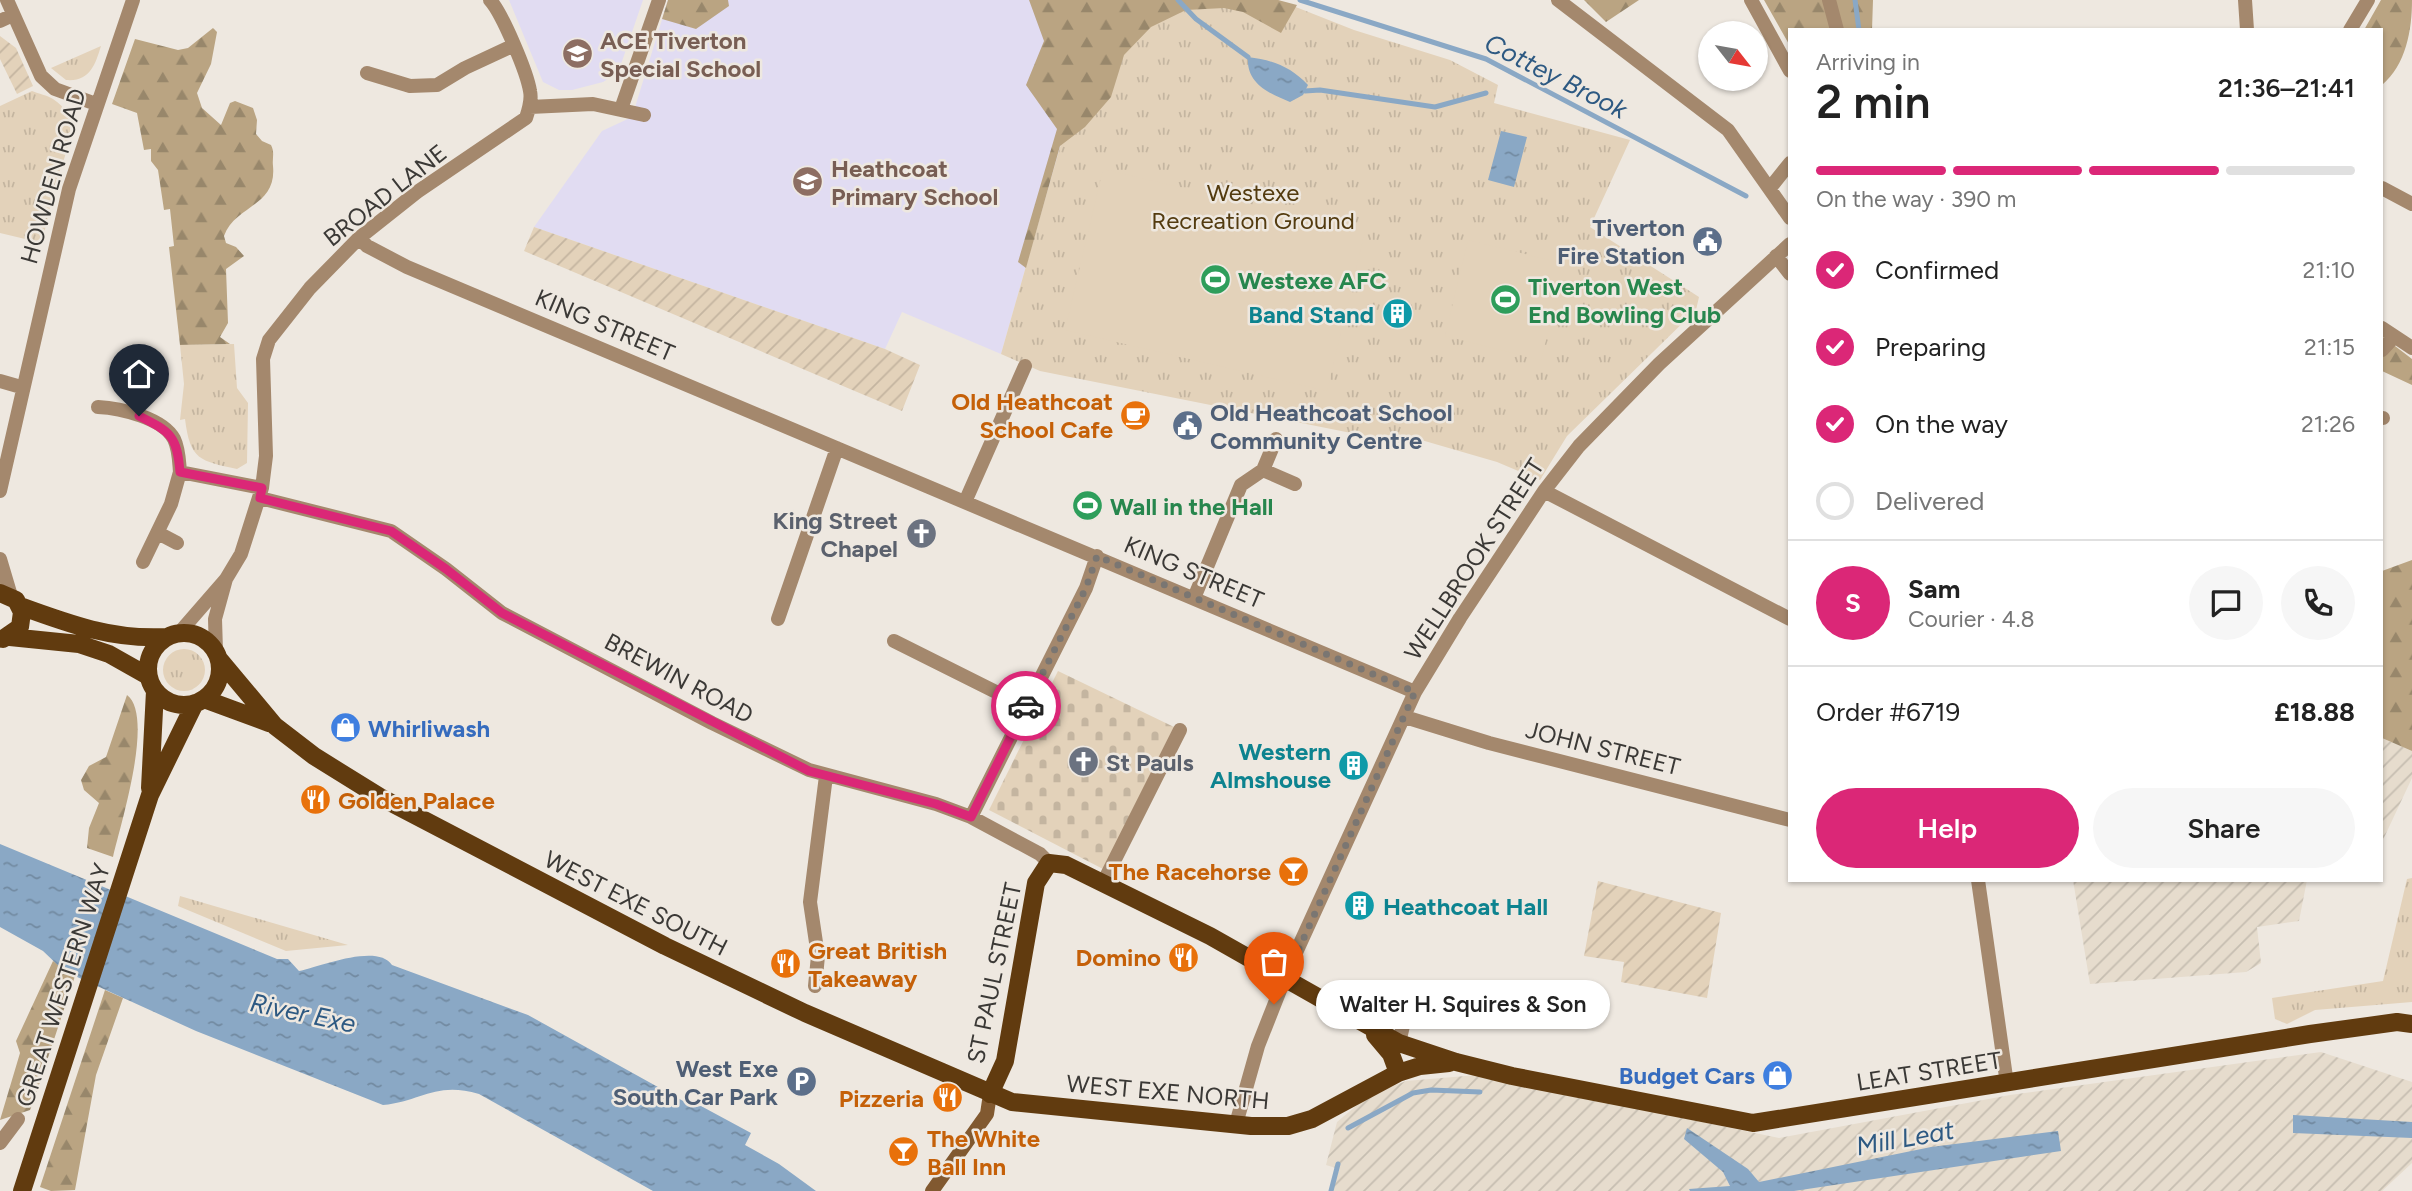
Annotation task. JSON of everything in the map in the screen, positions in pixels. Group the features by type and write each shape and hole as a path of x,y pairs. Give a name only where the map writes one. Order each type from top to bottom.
{"main road":[{"path":"5,638 79,644 109,654 152,684 173,704 199,701 218,682 217,655 206,640 194,634 128,638 84,629 10,598"},
{"path":"5,638 20,627 10,598"},
{"path":"152,684 149,661 155,647 173,635"},
{"name":"WEST EXE SOUTH","path":"217,655 275,726 314,756 380,797 720,974 990,1094"},
{"name":"GREAT WESTERN WAY","path":"150,795 152,684"},
{"name":"WEST EXE SOUTH","path":"199,701 275,726"},
{"name":"GREAT WESTERN WAY","path":"22,1191 150,795 199,701"},
{"path":"1049,863 1066,865 1103,883 1284,978 1399,1043 1456,1062"},
{"name":"ST PAUL STREET","path":"990,1094 1005,1061 1036,883 1049,863"},
{"name":"LEAT STREET","path":"1456,1062 1589,1093 1753,1123 2310,1034 2397,1022 2412,1024"},
{"path":"1365,1026 1391,1054 1398,1073"},
{"name":"WEST EXE NORTH","path":"990,1094 1030,1106 1288,1126 1300,1123 1398,1073 1420,1066 1456,1062"}],"street":[{"path":"7,0 7,18 47,82 62,92 96,104"},
{"name":"HOWDEN ROAD","path":"0,491 21,387 69,189 133,0"},
{"path":"489,0 499,9 527,78 530,107 593,104 645,115"},
{"path":"621,109 659,0"},
{"path":"1558,0 1728,130 1788,215"},
{"path":"1751,0 1788,67"},
{"path":"1829,0 1836,28"},
{"path":"2245,0 2247,28"},
{"path":"2351,28 2368,0"},
{"path":"367,73 410,86 437,85 512,46"},
{"name":"BROAD LANE","path":"173,635 226,579 242,554 261,493 266,456 264,350 310,288 359,238 417,192 519,124 526,118 530,107"},
{"path":"1770,188 1788,166"},
{"path":"2383,189 2412,204"},
{"name":"KING STREET","path":"359,238 367,246 407,267 1415,692"},
{"name":"WELLBROOK STREET","path":"1236,1124 1258,1046 1284,978 1415,692 1544,491 1579,446 1622,401 1788,246"},
{"path":"1776,256 1788,271"},
{"path":"2388,332 2412,348"},
{"path":"965,502 1025,366"},
{"path":"0,381 21,387"},
{"path":"98,407 124,410 167,430 178,450 180,472 172,504 143,562"},
{"path":"1194,598 1241,485 1263,470 1276,439"},
{"path":"778,619 837,448"},
{"path":"1263,470 1295,484"},
{"name":"BREWIN ROAD","path":"180,472 391,531 446,569 502,613 712,723 826,776 936,804 971,817 1040,854 1049,863"},
{"path":"1544,491 1788,616"},
{"path":"158,533 177,543"},
{"path":"971,817 1086,588 1097,556"},
{"path":"0,559 10,598"},
{"name":"BROAD LANE","path":"217,655 215,619 226,579"},
{"path":"894,641 1026,707"},
{"name":"JOHN STREET","path":"1405,717 1489,743 1788,819"},
{"path":"1103,883 1180,730"},
{"path":"815,986 818,956 810,902 826,776"},
{"path":"1978,882 2007,1084"},
{"path":"1399,1043 1410,996"},
{"path":"932,1191 987,1114 990,1094"},
{"path":"0,1143 18,1119"}],"shaded area":[{"name":"ACE Tiverton Special School","path":"509,0 643,0 618,73 603,82 572,90 559,90 543,82"},
{"name":"Heathcoat Primary School","path":"668,0 1130,0 1066,126 1001,354 902,312 885,349 534,227 602,131 632,117"},
{"path":"2383,738 2412,751 2412,778 2383,840"},
{"path":"2073,882 2307,882 2299,921 2257,927 2261,963 2246,972 2090,984"},
{"path":"2321,1052 2412,1082 2412,1163 2382,1191 1333,1191 1339,1169 1326,1165 1337,1122 1368,1096 1406,1081 1477,1075 1779,1138 2010,1095"}],"green space":[{"path":"668,0 728,0 729,6 696,29 662,19"},
{"path":"1029,0 1278,0 1297,5 1281,33 1243,12 1224,8 1186,10 1151,27 1124,55 1111,97 1085,127 1060,146 1026,268 1018,262 1057,129 1026,85 1044,41"},
{"name":"Westexe Recreation Ground","path":"1130,0 1278,0 1354,30 1450,60 1498,85 1494,103 1630,140 1590,227 1699,297 1696,310 1567,436 1540,480 1497,462 1404,435 1401,443 1040,371 1001,354 1066,126"},
{"path":"1584,0 1639,0 1606,22"},
{"path":"1764,0 1873,0 1872,28 1788,28 1788,42"},
{"path":"2381,0 2412,0 2406,46 2397,68 2383,84 2383,28 2365,28"},
{"path":"213,28 217,32 211,64 197,93 202,108 221,125 230,103 235,101 253,108 257,120 256,134 272,148 272,180 269,190 229,226 224,236 226,243 236,247 244,256 226,269 228,323 220,337 230,344 180,345 169,247 174,246 170,209 164,210 158,170 151,161 151,149 144,150 137,113 112,104 135,39 178,50 188,48"},
{"path":"0,36 16,48 33,86 17,94 0,59"},
{"path":"101,46 94,66 81,78 66,80 51,68"},
{"path":"32,91 51,98 63,108 70,128 66,152 54,187 49,185 46,196 52,198 42,243 0,233 0,106"},
{"name":"Westexe AFC","path":"1103,169 1365,231 1327,391 1065,330"},
{"path":"534,227 885,349 920,365 902,411 524,251"},
{"name":"Tiverton West End Bowling Club","path":"1468,240 1565,264 1541,360 1445,336"},
{"path":"2383,337 2412,359 2412,385 2383,371"},
{"path":"234,344 237,388 248,403 247,463 237,469 214,464 199,456 190,443 185,419 180,420 184,384 180,345"},
{"path":"2412,560 2412,751 2383,738 2383,571"},
{"path":"184,649 199,655 205,670 199,685 184,691 169,685 163,670 169,655"},
{"path":"1058,671 1174,727 1103,869 989,810"},
{"path":"127,695 135,707 137,747 113,857 87,848 89,828 99,803 84,790 81,780 89,766 106,757"},
{"path":"2412,878 2412,1002 2315,1010 2287,1024 2275,1019 2272,998 2383,981 2407,879"},
{"path":"1598,881 1721,913 1707,998 1621,982 1624,962 1584,956"},
{"path":"180,896 348,945 286,951 178,906"},
{"path":"53,961 75,976 33,1103 30,1110 0,1120 20,1053 16,1041"},
{"path":"105,990 123,998 96,1075 75,1190 51,1191 40,1187"}],"water":[{"path":"1248,57 1273,62 1295,73 1308,85 1303,95 1290,102 1267,91 1251,74"},
{"path":"1501,131 1527,137 1514,187 1488,180"},
{"name":"River Exe","path":"0,844 277,959 288,959 299,971 348,958 375,956 392,965 528,1015 694,1107 701,1106 751,1133 745,1145 779,1164 816,1191 653,1191 479,1094 440,1091 383,1105 196,1031 64,971 43,951 0,927"},
{"path":"2293,1115 2412,1122 2412,1138 2293,1133"},
{"path":"1687,1128 1748,1169 1759,1182 1931,1147 2058,1131 2061,1151 1794,1191 1690,1191 1689,1189 1730,1186 1723,1172 1684,1139"}],"waterway":[{"path":"1178,0 1196,19 1248,57"},
{"name":"Cottey Brook","path":"1300,0 1486,59 1746,196"},
{"name":"Cottey Brook","path":"1855,0 1859,28"},
{"path":"1305,91 1320,90 1435,107 1486,93"},
{"path":"1348,1128 1413,1093 1431,1090 1480,1092"},
{"path":"1331,1191 1338,1164"}],"way so far":[{"path":"1026,706 1086,588 1097,556 1415,692 1274,1004"}],"place":[{"name":"ACE Tiverton Special School","path":"577,54"},
{"name":"Heathcoat Primary School","path":"808,182"},
{"name":"Tiverton Fire Station","path":"1708,241"},
{"name":"Westexe AFC","path":"1215,280"},
{"name":"Tiverton West End Bowling Club","path":"1505,300"},
{"name":"Band Stand","path":"1397,314"},
{"name":"Old Heathcoat School Cafe","path":"1136,415"},
{"name":"Old Heathcoat School Community Centre","path":"1187,426"},
{"name":"Wall in the Hall","path":"1087,506"},
{"name":"King Street Chapel","path":"921,534"},
{"name":"Whirliwash","path":"345,728"},
{"name":"St Pauls","path":"1083,762"},
{"name":"Western Almshouse","path":"1354,765"},
{"name":"Golden Palace","path":"315,800"},
{"name":"The Racehorse","path":"1294,871"},
{"name":"Heathcoat Hall","path":"1360,906"},
{"name":"Domino","path":"1184,957"},
{"name":"Great British Takeaway","path":"785,964"},
{"name":"Walter H. Squires & Son","path":"1274,1004"},
{"name":"Budget Cars","path":"1778,1075"},
{"name":"West Exe South Car Park","path":"801,1082"},
{"name":"Pizzeria","path":"947,1098"},
{"name":"The White Ball Inn","path":"904,1152"}],"route":[{"path":"139,416 167,430 173,437 178,450 180,472 262,488 260,498 391,531 407,540 502,613 809,771 936,804 971,817 1026,706"}],"water label":[{"name":"Mill Leat","path":"1905,1138"}]}
